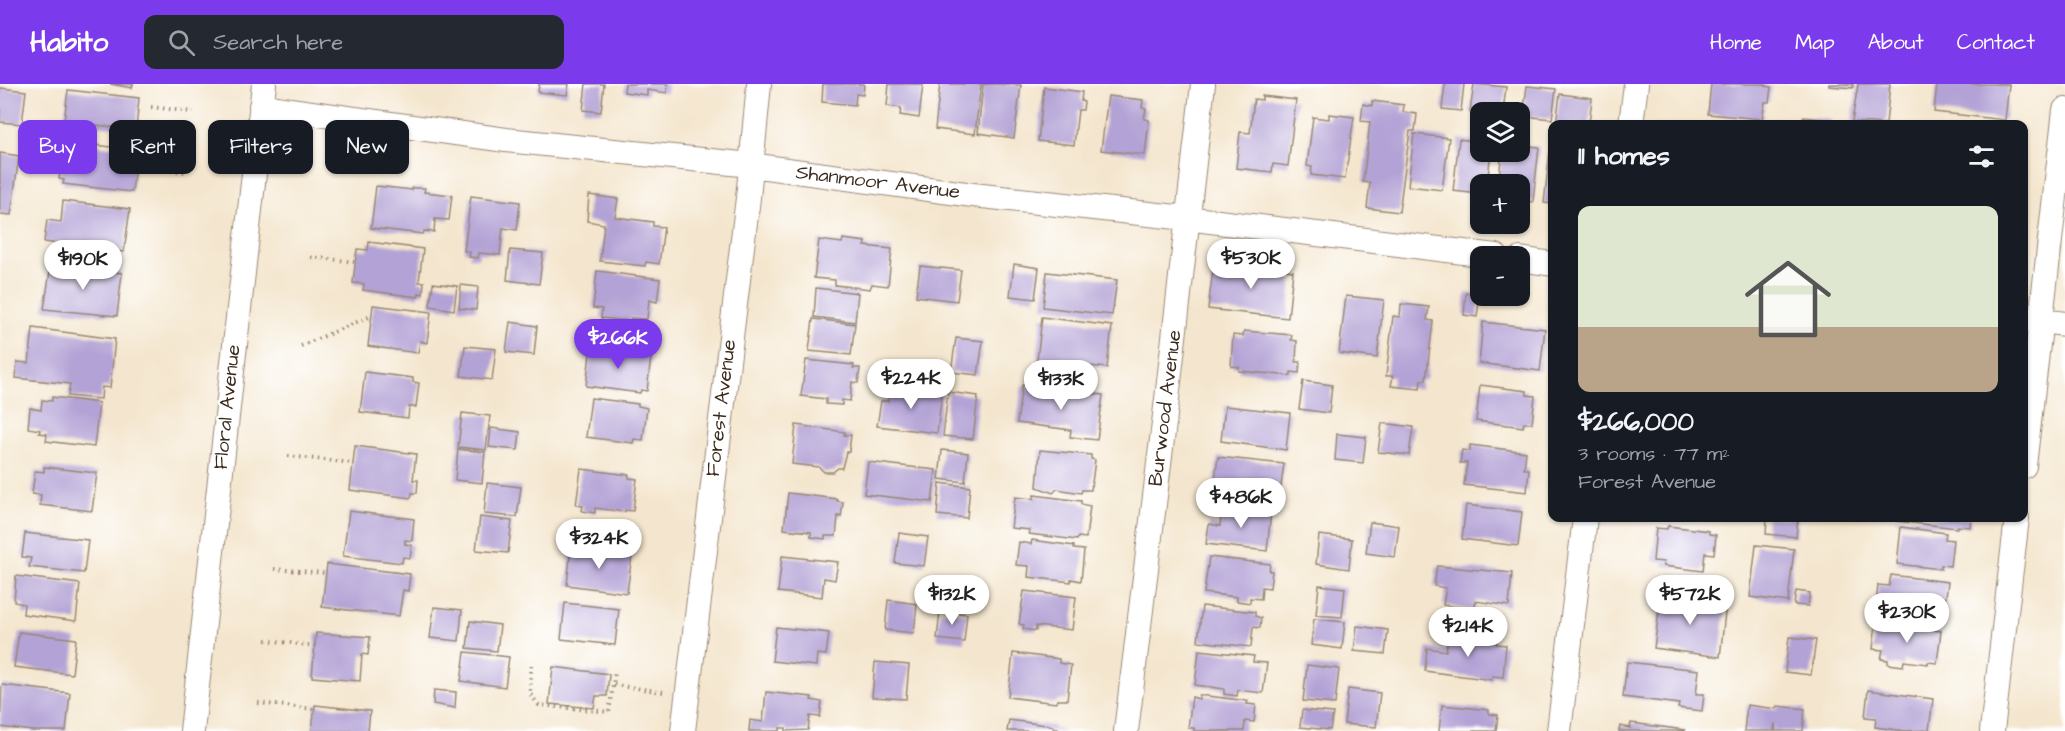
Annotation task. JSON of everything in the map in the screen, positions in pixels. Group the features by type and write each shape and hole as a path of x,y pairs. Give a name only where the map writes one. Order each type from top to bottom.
{"street":[{"name":"Forest Avenue","path":"683,731 759,84"},
{"name":"Burwood Avenue","path":"1126,731 1203,84"},
{"path":"1632,120 1636,84"},
{"name":"Shanmoor Avenue","path":"262,95 506,140 751,165 973,195 1470,253"},
{"name":"Floral Avenue","path":"192,731 262,95"},
{"path":"2028,392 2032,319 2065,111"},
{"path":"1530,261 1548,264"},
{"path":"2032,319 2065,324"},
{"path":"1559,731 1585,522"},
{"path":"1992,731 2017,522"}],"path":[{"path":"151,107 194,112"},
{"path":"311,257 356,262"},
{"path":"301,346 371,316"},
{"path":"288,456 353,463"},
{"path":"274,569 326,573"},
{"path":"266,640 315,646"},
{"path":"531,665 530,694 539,705 609,712 615,672"},
{"path":"614,685 687,694"},
{"path":"258,703 314,709"}],"building":[{"path":"110,84 133,84 132,88"},
{"path":"539,84 569,84 567,95 538,92"},
{"path":"586,84 604,84 601,112 583,110"},
{"path":"625,84 668,84 667,93 647,90 647,95 624,92"},
{"path":"823,84 864,84 863,95 856,94 855,105 822,102"},
{"path":"889,84 923,84 919,118 900,115 901,108 887,106"},
{"path":"940,84 981,84 975,134 935,129"},
{"path":"983,84 1021,85 1014,138 978,133"},
{"path":"1445,84 1464,84 1461,111 1442,109"},
{"path":"1474,84 1506,87 1504,102 1471,102"},
{"path":"1711,84 1765,84 1771,87 1769,102 1765,102 1762,119 1708,114"},
{"path":"1829,84 1853,84 1853,88 1829,86"},
{"path":"1858,84 1890,84 1886,120 1852,120"},
{"path":"1937,84 2009,84 2005,120 1934,112"},
{"path":"1527,86 1556,89 1552,119 1530,117 1530,102 1525,102"},
{"path":"1044,87 1082,92 1083,110 1078,110 1074,145 1038,141"},
{"path":"0,88 26,91 22,120 18,120 18,124 0,122"},
{"path":"68,90 139,98 137,120 109,120 109,127 97,125 97,120 64,120"},
{"path":"1560,94 1592,98 1589,120 1557,120"},
{"path":"1108,96 1143,100 1142,108 1146,109 1144,119 1149,120 1145,155 1101,150"},
{"path":"1262,96 1296,100 1288,166 1273,164 1272,172 1236,168 1240,132 1250,133 1254,99 1262,100"},
{"path":"1372,101 1404,105 1403,112 1417,114 1415,131 1410,131 1399,212 1367,208 1370,183 1363,182 1370,122 1361,121 1363,104 1372,106"},
{"path":"1329,114 1354,117 1345,179 1311,175 1312,167 1307,166 1313,117 1329,119"},
{"path":"1803,117 1830,120 1803,120"},
{"path":"1414,134 1449,138 1442,190 1408,186"},
{"path":"1459,139 1470,141 1470,162 1490,162 1488,174 1470,174 1470,193 1453,191"},
{"path":"97,145 109,147 109,174 134,174 132,192 63,184 64,180 59,179 60,174 97,174"},
{"path":"1530,146 1539,147 1533,202 1530,202 1530,174 1499,174 1501,162 1530,162"},
{"path":"0,153 18,156 18,163 11,215 0,214"},
{"path":"1548,168 1548,204 1544,203"},
{"path":"376,186 412,190 412,188 425,188 424,192 452,195 449,220 435,219 434,232 424,231 423,234 371,228"},
{"path":"589,195 618,199 615,217 653,222 653,226 664,227 659,264 646,262 645,266 600,261 604,224 587,221"},
{"path":"471,196 520,202 517,230 503,228 500,255 479,253 478,258 469,257 470,252 464,251"},
{"path":"63,201 130,209 124,252 44,242 47,220 61,222"},
{"path":"843,239 866,242 865,246 892,249 888,286 872,284 870,289 835,285 835,280 814,278 819,240 842,243"},
{"path":"369,242 423,249 419,282 424,282 423,294 419,293 418,297 363,290 364,284 353,283 357,249 368,250"},
{"path":"510,250 543,253 539,284 507,280"},
{"path":"1214,262 1293,271 1288,318 1208,309"},
{"path":"1014,264 1039,268 1035,299 1010,296"},
{"path":"51,265 122,273 117,316 44,309"},
{"path":"920,266 961,270 957,301 916,296"},
{"path":"597,271 660,279 657,302 649,300 647,319 631,318 630,321 601,318 602,309 593,308"},
{"path":"1047,272 1117,280 1112,315 1043,307"},
{"path":"433,283 457,286 454,310 430,306"},
{"path":"461,285 478,287 476,310 459,308"},
{"path":"816,288 858,293 855,322 814,317"},
{"path":"1466,293 1470,294 1470,306 1478,306 1477,317 1464,315"},
{"path":"1346,296 1384,300 1377,358 1339,353"},
{"path":"1401,304 1429,307 1427,320 1433,321 1426,380 1421,380 1420,389 1391,386 1393,376 1386,376 1393,316 1400,317"},
{"path":"373,305 431,312 427,343 420,341 418,353 368,346"},
{"path":"1042,317 1112,326 1107,368 1037,360"},
{"path":"813,319 855,324 851,355 809,351"},
{"path":"510,322 537,326 534,355 506,352"},
{"path":"1483,322 1545,329 1540,371 1479,363"},
{"path":"33,328 115,339 110,388 102,387 101,399 68,396 70,384 16,378 17,362 29,363"},
{"path":"1244,331 1292,335 1291,340 1297,341 1296,362 1300,362 1299,373 1291,372 1291,376 1239,371 1239,367 1231,366 1233,335 1243,336"},
{"path":"956,338 983,341 978,375 951,372"},
{"path":"465,346 496,349 492,380 461,376"},
{"path":"591,346 643,353 643,356 651,357 647,391 641,390 640,393 586,386"},
{"path":"806,360 854,365 853,368 860,368 858,383 852,382 850,401 842,400 842,405 826,404 826,399 801,396"},
{"path":"365,372 413,378 413,382 419,383 416,407 409,407 408,418 360,412"},
{"path":"1303,381 1332,385 1329,413 1299,409"},
{"path":"1022,385 1103,395 1097,440 1070,437 1071,430 1017,423"},
{"path":"1480,385 1527,391 1527,395 1535,396 1532,423 1524,423 1523,427 1476,421"},
{"path":"889,387 942,393 937,433 877,426 881,401 888,401"},
{"path":"948,392 978,396 973,439 943,436"},
{"path":"52,397 99,403 94,447 46,441 47,434 28,428 30,408 41,410 42,400 52,401"},
{"path":"591,398 638,404 638,406 647,408 643,440 634,439 633,443 586,437"},
{"path":"1225,406 1290,413 1286,450 1221,441"},
{"path":"462,413 490,416 486,450 458,447"},
{"path":"1382,423 1413,427 1409,455 1378,452"},
{"path":"796,425 845,432 844,435 851,435 849,452 846,452 842,468 833,472 824,472 819,467 792,464"},
{"path":"491,428 520,432 518,450 489,447"},
{"path":"1337,434 1366,437 1363,463 1335,460"},
{"path":"1470,445 1526,452 1524,469 1529,469 1527,492 1464,485 1467,463 1460,463 1462,450 1470,451"},
{"path":"355,446 416,454 413,480 418,480 417,493 412,493 411,498 350,490"},
{"path":"458,449 485,452 482,483 455,480"},
{"path":"942,450 968,453 965,482 939,479"},
{"path":"1040,450 1091,455 1091,459 1095,460 1091,490 1082,490 1081,493 1057,489 1053,493 1037,487"},
{"path":"1218,457 1284,464 1279,501 1213,493"},
{"path":"868,462 936,470 932,502 864,494"},
{"path":"44,467 97,473 92,511 40,505 41,495 32,494 35,471 44,472"},
{"path":"581,469 629,475 629,478 637,479 633,511 595,508 595,513 582,511 583,506 576,505"},
{"path":"487,483 521,487 517,517 484,514"},
{"path":"940,483 970,487 967,518 937,515"},
{"path":"788,493 837,499 843,502 841,517 838,516 836,536 825,536 825,539 811,537 811,532 784,529"},
{"path":"1034,495 1081,501 1081,504 1090,506 1086,538 1078,537 1077,540 1029,534 1030,530 1011,528 1015,497 1034,499"},
{"path":"1222,505 1271,511 1267,551 1206,544 1209,524 1220,526"},
{"path":"1466,505 1522,512 1518,546 1462,539"},
{"path":"349,511 414,519 412,541 405,540 405,544 412,545 410,558 403,557 402,563 343,556"},
{"path":"480,517 512,521 508,553 476,550"},
{"path":"1370,522 1399,526 1395,557 1366,553"},
{"path":"1767,522 1798,522 1796,537 1766,534"},
{"path":"1905,522 1971,522 1970,527 1957,526 1957,528"},
{"path":"1668,526 1709,531 1709,534 1716,535 1714,554 1705,553 1703,571 1663,566 1664,562 1653,561 1656,528 1667,529"},
{"path":"1901,527 1946,533 1945,539 1953,540 1950,566 1941,565 1941,569 1897,564"},
{"path":"25,533 88,540 84,573 29,567 31,558 22,557"},
{"path":"899,533 928,537 924,566 895,563"},
{"path":"1319,535 1352,539 1349,569 1316,564"},
{"path":"1032,540 1074,546 1074,549 1084,550 1081,581 1028,577 1029,566 1016,565 1019,542 1031,544"},
{"path":"1756,545 1794,549 1788,602 1750,597"},
{"path":"571,548 632,555 627,593 567,585"},
{"path":"782,556 838,562 835,580 824,578 822,597 778,592"},
{"path":"1209,557 1270,564 1269,571 1272,571 1270,588 1262,587 1261,599 1250,598 1250,603 1237,601 1237,597 1204,593"},
{"path":"327,564 410,574 408,591 403,590 399,616 322,607"},
{"path":"1437,566 1512,573 1509,606 1476,601 1474,610 1443,605 1446,588 1434,586"},
{"path":"1891,575 1948,582 1944,612 1908,608 1907,614 1896,613 1896,608 1876,605 1878,585 1889,586"},
{"path":"16,576 80,584 76,621 23,614 24,604 14,602"},
{"path":"1319,585 1345,588 1342,617 1316,615"},
{"path":"1024,591 1076,597 1072,630 1036,626 1036,631 1023,629 1024,625 1019,624"},
{"path":"1796,591 1810,593 1808,606 1794,605"},
{"path":"1661,596 1726,604 1720,657 1654,648"},
{"path":"888,600 917,604 914,633 885,630"},
{"path":"565,603 619,609 615,645 561,639"},
{"path":"1202,606 1255,612 1255,616 1261,618 1260,628 1253,627 1251,647 1198,641"},
{"path":"434,607 462,610 459,641 430,638"},
{"path":"940,611 967,614 964,642 937,639"},
{"path":"1314,619 1345,622 1342,649 1311,645"},
{"path":"470,621 500,625 497,651 467,648"},
{"path":"1876,623 1941,631 1937,663 1904,661 1903,666 1888,664 1888,660 1881,659 1883,650 1873,649"},
{"path":"1357,626 1388,630 1385,654 1354,651"},
{"path":"776,627 829,633 826,655 817,654 816,666 772,661"},
{"path":"19,632 76,639 72,674 14,667"},
{"path":"316,633 370,637 368,655 362,654 360,681 312,677"},
{"path":"1448,635 1497,641 1496,644 1506,645 1503,677 1492,676 1492,680 1425,671 1427,648 1446,651"},
{"path":"1789,637 1816,640 1811,675 1785,672"},
{"path":"1199,650 1254,656 1253,662 1267,663 1263,693 1238,690 1237,696 1224,694 1224,689 1195,685"},
{"path":"465,652 509,657 505,687 461,681"},
{"path":"1013,653 1059,659 1059,663 1071,665 1067,700 1057,700 1056,703 1008,697"},
{"path":"875,662 909,665 906,699 872,697"},
{"path":"1627,662 1699,670 1696,694 1704,694 1702,711 1678,708 1679,704 1623,697"},
{"path":"1307,665 1339,669 1335,704 1303,701"},
{"path":"553,667 609,674 607,696 596,696 594,708 549,704"},
{"path":"2,685 70,693 66,731 33,731 0,727"},
{"path":"1348,689 1380,693 1376,727 1344,724"},
{"path":"434,690 456,692 455,708 433,704"},
{"path":"1868,690 1933,699 1929,730 1906,731 1875,727 1876,718 1865,717"},
{"path":"766,692 812,697 811,700 822,702 820,717 810,716 808,730 786,731 786,728 780,728 780,731 749,731 750,720 763,722"},
{"path":"1199,695 1248,701 1247,704 1256,705 1254,722 1245,721 1244,731 1194,731 1194,728 1188,728 1192,697 1199,699"},
{"path":"315,705 370,711 368,731 312,731"},
{"path":"1442,705 1489,710 1489,714 1498,715 1496,731 1439,731"},
{"path":"1747,705 1777,709 1777,706 1805,709 1803,731 1775,731 1775,723 1774,731 1744,731"},
{"path":"1302,710 1333,713 1330,730 1300,727"},
{"path":"1009,720 1053,726 1053,728 1064,731 1007,731"},
{"path":"1631,723 1685,731 1619,731 1620,726 1630,728"}]}
